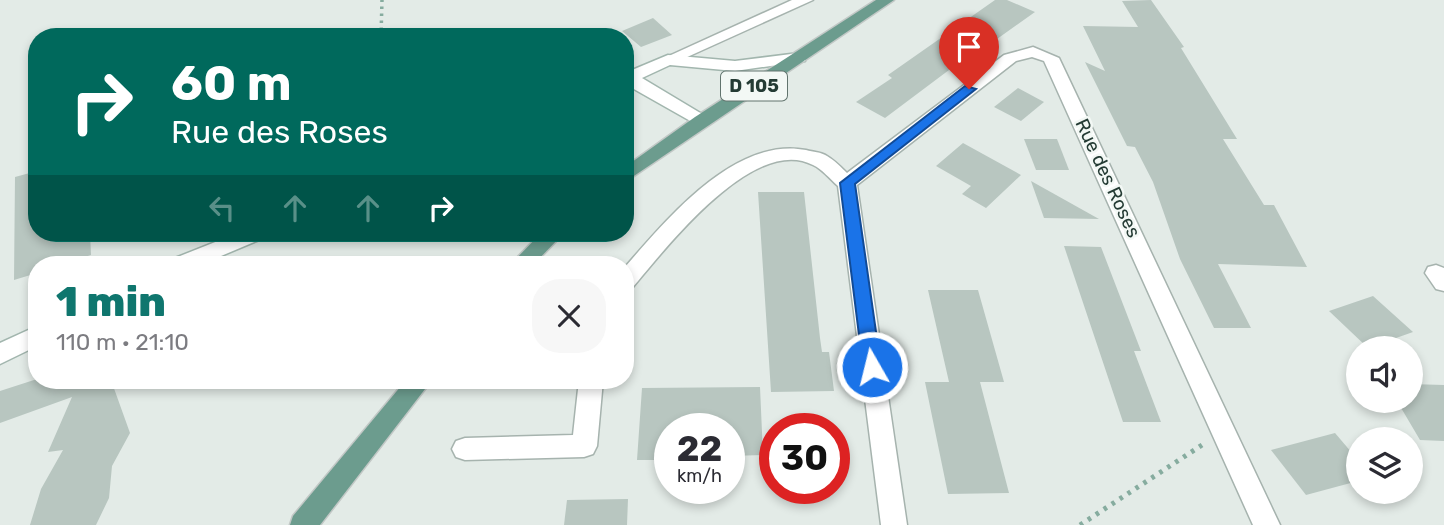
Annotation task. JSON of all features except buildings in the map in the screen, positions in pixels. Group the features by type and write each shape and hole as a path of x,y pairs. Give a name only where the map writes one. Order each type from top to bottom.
{"main road":[{"name":"D 105","path":"634,169 701,121 886,0"},
{"path":"530,256 544,242"},
{"path":"303,525 413,389"}],"street":[{"path":"634,75 806,0"},
{"name":"Rue des Roses","path":"847,183 1010,58 1033,52 1051,58 1267,525"},
{"path":"668,60 735,66 799,58"},
{"path":"634,82 701,121"},
{"path":"634,270 660,240 722,183 768,155 785,151 820,157 833,165 847,183 894,525"},
{"path":"201,256 235,242"},
{"path":"0,354 28,340"},
{"path":"465,449 584,446 590,389"}],"path":[{"path":"381,28 382,0"},
{"path":"1080,525 1224,431"}],"route":[{"path":"872,367 847,183 969,89"}]}
